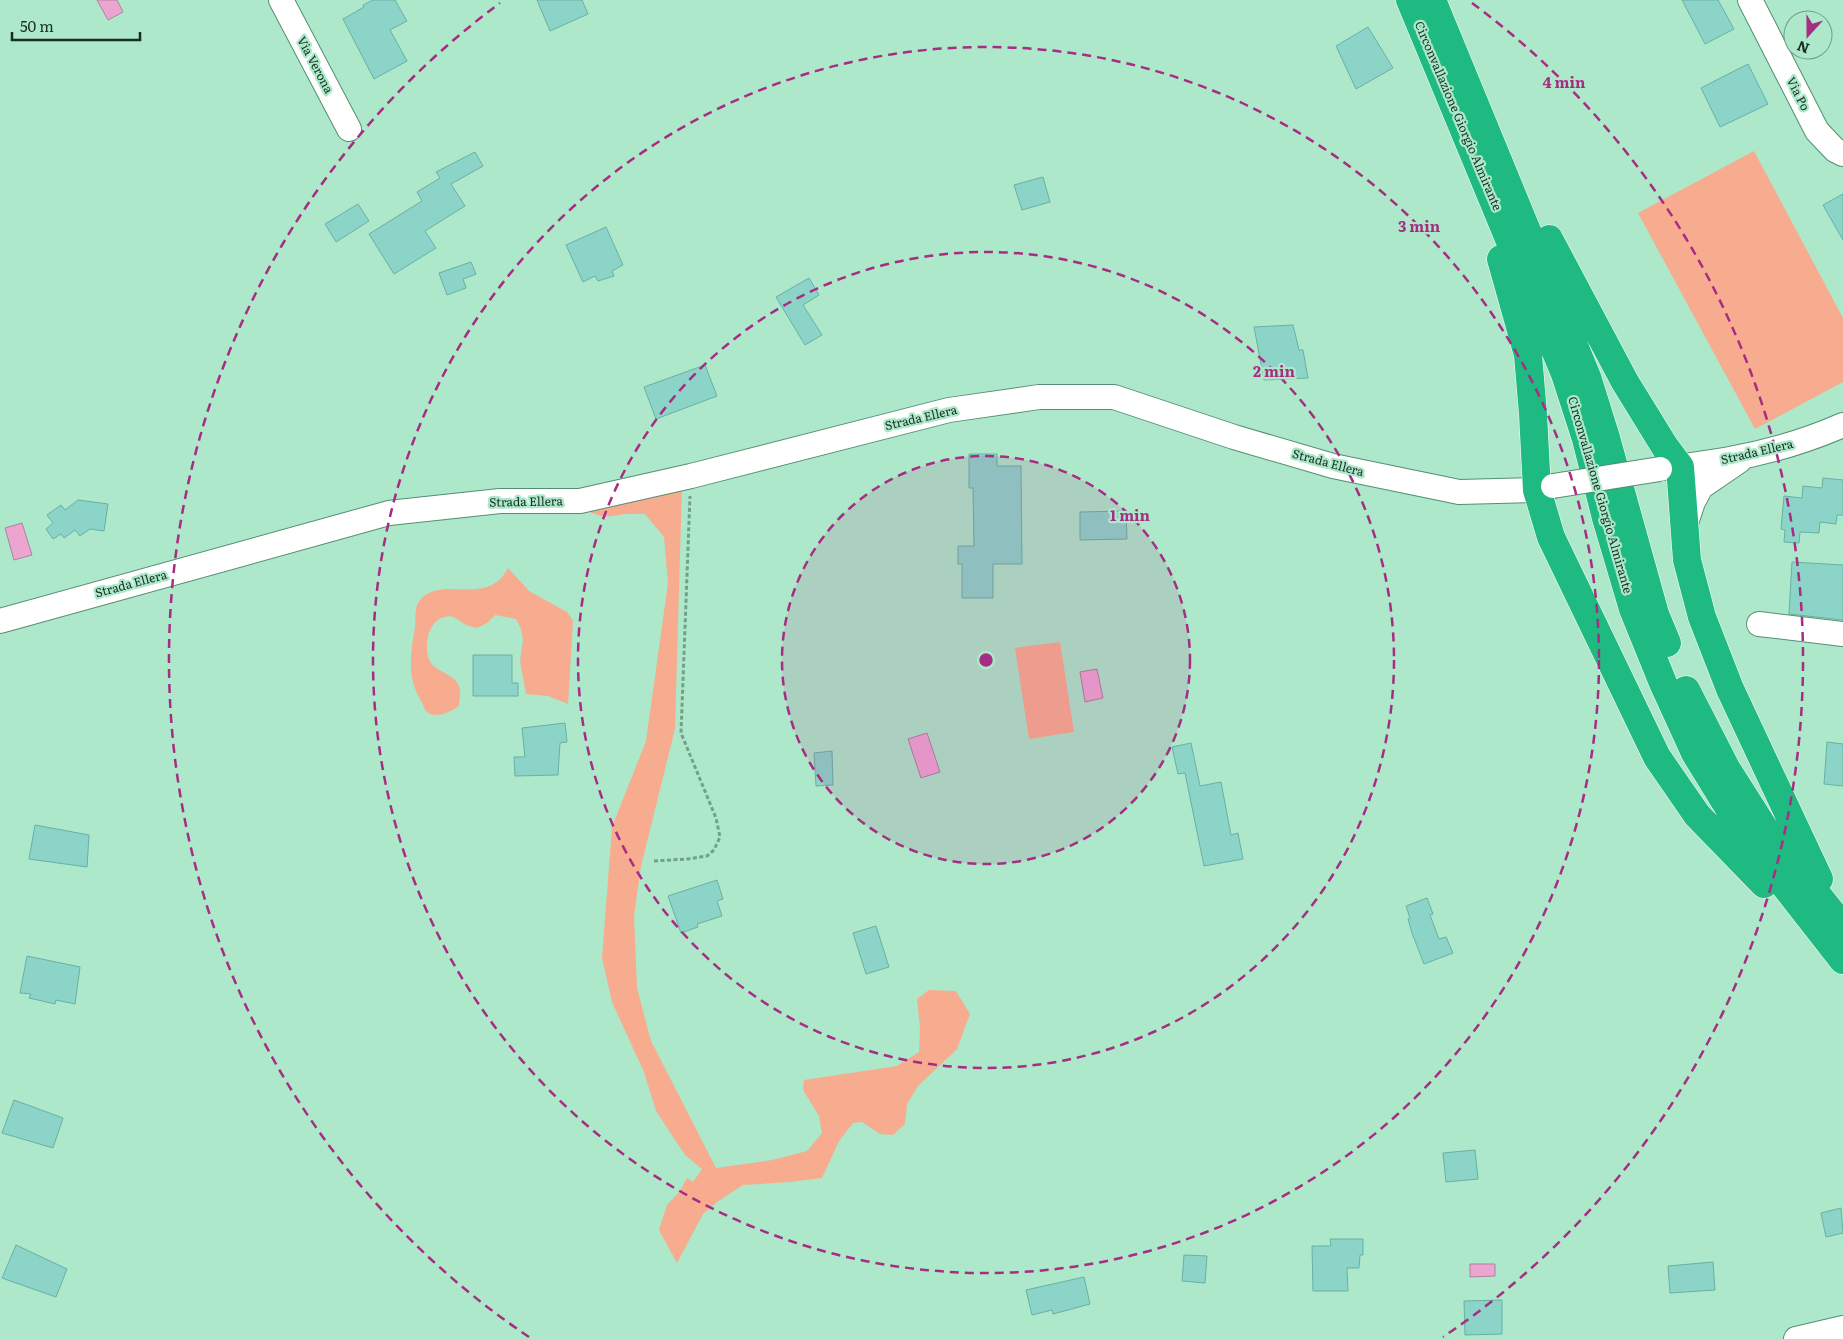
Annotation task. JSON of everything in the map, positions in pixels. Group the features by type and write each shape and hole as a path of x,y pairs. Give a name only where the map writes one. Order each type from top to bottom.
{"highway":[{"name":"Circonvallazione Giorgio Almirante","path":"1410,0 1495,178"},
{"name":"Circonvallazione Giorgio Almirante","path":"1432,0 1565,374 1586,439 1606,518 1633,610 1663,683 1695,753 1746,836 1841,941"},
{"path":"1495,178 1540,222 1625,382 1664,447 1685,526 1687,560 1702,617 1730,689 1809,859 1841,941 1812,937 1757,876 1697,815 1657,757 1551,536 1528,355 1494,236 1495,178"}],"street":[{"name":"Via Verona","path":"282,0 349,129"},
{"name":"Via Po","path":"1750,0 1817,131 1843,154"},
{"name":"Strada Ellera","path":"0,621 389,513 500,501 580,501 691,476 949,410 1039,397 1114,397 1234,437 1333,466 1459,492 1545,488 1744,458 1810,439 1843,425"},
{"path":"1685,526 1693,502 1701,487 1744,458"},
{"path":"1759,624 1843,634"},
{"path":"1796,1339 1843,1328"}],"path":[{"path":"654,860 688,859 707,856 714,850 720,837 716,818 680,733 691,476"}],"shaded area":[{"path":"97,0 117,0 123,12 108,20"},
{"path":"1754,151 1843,318 1843,382 1755,429 1638,213"},
{"path":"682,486 675,729 641,866 634,916 637,988 651,1041 716,1168 772,1160 807,1151 822,1133 819,1116 803,1090 804,1080 897,1066 919,1052 920,1027 917,999 929,990 956,991 970,1014 957,1049 918,1086 907,1104 905,1124 893,1135 880,1134 862,1122 853,1123 839,1141 822,1178 743,1185 703,1214 677,1263 659,1230 667,1205 680,1191 687,1178 693,1182 702,1169 685,1155 656,1111 644,1072 612,1002 602,958 612,827 646,741 668,583 664,537 645,514 604,517 580,509"},
{"path":"22,523 32,555 14,560 5,528"},
{"path":"508,568 529,591 567,612 573,621 568,704 548,696 526,694 520,661 523,640 521,629 516,619 495,615 487,623 477,628 448,616 434,623 428,636 427,650 431,663 437,669 452,677 458,684 460,692 458,707 438,715 430,714 425,710 416,692 411,673 411,656 418,603 429,593 440,590 477,589 489,586 499,580"},
{"path":"1060,642 1074,732 1029,739 1015,648"},
{"path":"1097,669 1103,698 1085,702 1080,672"},
{"path":"927,733 940,772 921,778 908,739"},
{"path":"1470,1264 1495,1264 1495,1276 1470,1277"}],"building":[{"path":"373,0 395,0 407,21 390,30 407,61 374,79 343,19"},
{"path":"537,0 582,0 588,14 550,31"},
{"path":"1682,0 1718,0 1734,29 1705,44"},
{"path":"1368,27 1393,68 1356,89 1336,46"},
{"path":"1748,64 1768,104 1720,127 1701,88"},
{"path":"475,152 483,166 451,184 465,206 425,231 436,248 394,274 369,234 422,201 417,192 440,178 436,172"},
{"path":"1043,177 1050,202 1022,210 1014,185"},
{"path":"1843,194 1843,240 1823,205"},
{"path":"358,204 369,221 336,242 325,224"},
{"path":"606,227 623,265 612,271 614,276 598,281 595,276 583,282 566,245"},
{"path":"471,262 476,274 463,279 466,288 447,295 439,273"},
{"path":"809,278 819,295 803,305 822,335 805,345 776,297"},
{"path":"1293,325 1299,350 1303,350 1308,378 1264,380 1254,327"},
{"path":"705,365 717,396 656,419 644,387"},
{"path":"969,454 997,454 997,466 1021,466 1022,564 993,564 993,598 962,598 962,564 958,564 958,546 974,546 973,488 969,488"},
{"path":"1823,478 1843,480 1843,515 1837,515 1836,524 1820,522 1819,533 1800,532 1799,543 1784,542 1785,530 1781,529 1784,496 1802,498 1803,486 1822,488"},
{"path":"78,500 108,504 104,531 90,529 80,536 75,530 64,538 61,534 53,539 46,529 53,523 47,515 61,505 65,510"},
{"path":"1126,511 1127,539 1080,540 1080,512"},
{"path":"1792,562 1843,565 1843,620 1789,614"},
{"path":"473,655 512,655 512,683 518,683 518,696 473,696"},
{"path":"565,723 567,742 560,743 558,775 515,776 514,757 525,757 522,728"},
{"path":"1827,742 1843,744 1843,786 1824,784"},
{"path":"1191,743 1200,786 1221,782 1231,835 1238,833 1243,859 1204,866 1185,773 1178,774 1172,747"},
{"path":"832,751 833,785 816,786 814,753"},
{"path":"35,825 89,835 87,867 29,859"},
{"path":"717,880 723,899 717,901 722,916 697,924 698,927 681,933 668,896"},
{"path":"1427,898 1433,914 1430,915 1439,939 1446,937 1453,953 1424,964 1412,933 1406,906"},
{"path":"876,926 889,967 866,974 853,933"},
{"path":"27,956 80,967 75,1004 56,1000 55,1004 29,998 31,994 20,993"},
{"path":"14,1100 63,1118 53,1148 2,1133"},
{"path":"1475,1150 1478,1179 1446,1182 1443,1153"},
{"path":"1841,1208 1843,1233 1826,1237 1821,1213"},
{"path":"1330,1239 1363,1239 1363,1255 1360,1255 1359,1268 1347,1268 1348,1291 1313,1291 1312,1246 1331,1246"},
{"path":"16,1245 67,1269 56,1297 2,1278"},
{"path":"1184,1255 1207,1256 1205,1283 1182,1281"},
{"path":"1713,1262 1715,1290 1670,1293 1668,1266"},
{"path":"1084,1277 1090,1304 1053,1314 1052,1310 1032,1315 1026,1290"},
{"path":"1502,1300 1502,1334 1465,1335 1464,1301"}]}
